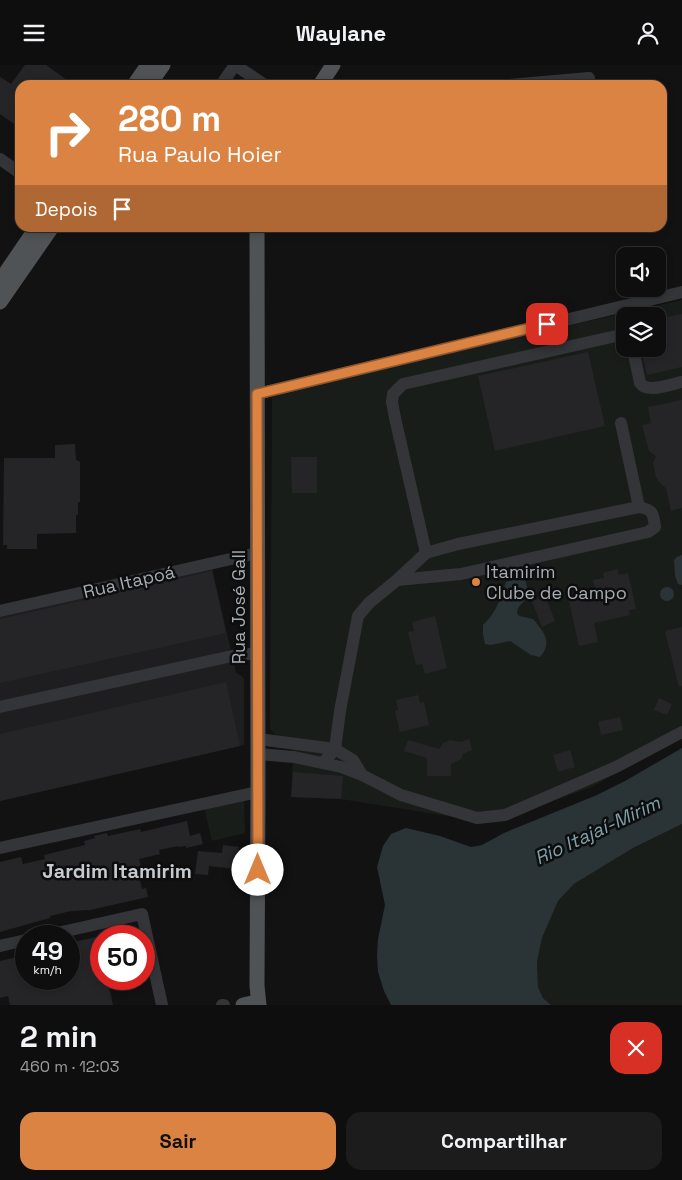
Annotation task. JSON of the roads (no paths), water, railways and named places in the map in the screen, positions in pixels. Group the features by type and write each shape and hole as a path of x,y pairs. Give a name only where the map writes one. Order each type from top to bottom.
{"main road":[{"path":"138,80 148,65"},
{"path":"152,80 163,65"},
{"path":"323,80 333,65"},
{"path":"0,281 34,232"},
{"path":"0,303 49,232"},
{"name":"Rua José Gall","path":"251,1005 257,986 257,232"}],"street":[{"path":"224,80 235,65 258,80"},
{"path":"566,80 589,78"},
{"path":"0,159 15,170"},
{"path":"257,394 682,292"},
{"path":"426,553 395,418 392,402 393,394 403,384 616,336"},
{"path":"635,357 642,387 648,389 682,382"},
{"path":"621,423 638,507"},
{"path":"323,763 335,749 340,711 358,616 369,603 426,553 458,544 638,507 650,510 654,514 655,527 648,532 461,574 397,580"},
{"name":"Rua Itapoá","path":"0,611 257,553"},
{"path":"0,707 257,653"},
{"path":"258,747 341,767 362,775 401,795 477,818 505,815 616,767 682,732"},
{"path":"258,747 335,749 352,760 362,775"},
{"path":"0,848 258,792"},
{"path":"80,928 142,914 162,1005"},
{"path":"0,946 15,943"}],"water":[{"path":"682,555 682,585 678,584 675,576 674,560"},
{"path":"517,578 525,579 529,595 518,608 517,613 519,616 533,619 546,637 546,647 540,657 531,655 510,641 491,645 485,644 483,625 495,610 506,582"},
{"path":"664,587 670,587 674,594 670,601 664,601 660,597 660,591"},
{"name":"Rio Itajaí-Mirim","path":"682,748 682,824 633,848 574,884 558,901 542,938 537,962 538,987 543,998 551,1005 391,1005 378,972 378,939 385,905 377,867 383,846 391,834 406,828 440,836 471,847 482,845 504,833 597,795"}],"place":[{"name":"Itamirim Clube de Campo","path":"476,582"}],"district":[{"name":"Jardim Itamirim","path":"117,871"}]}
